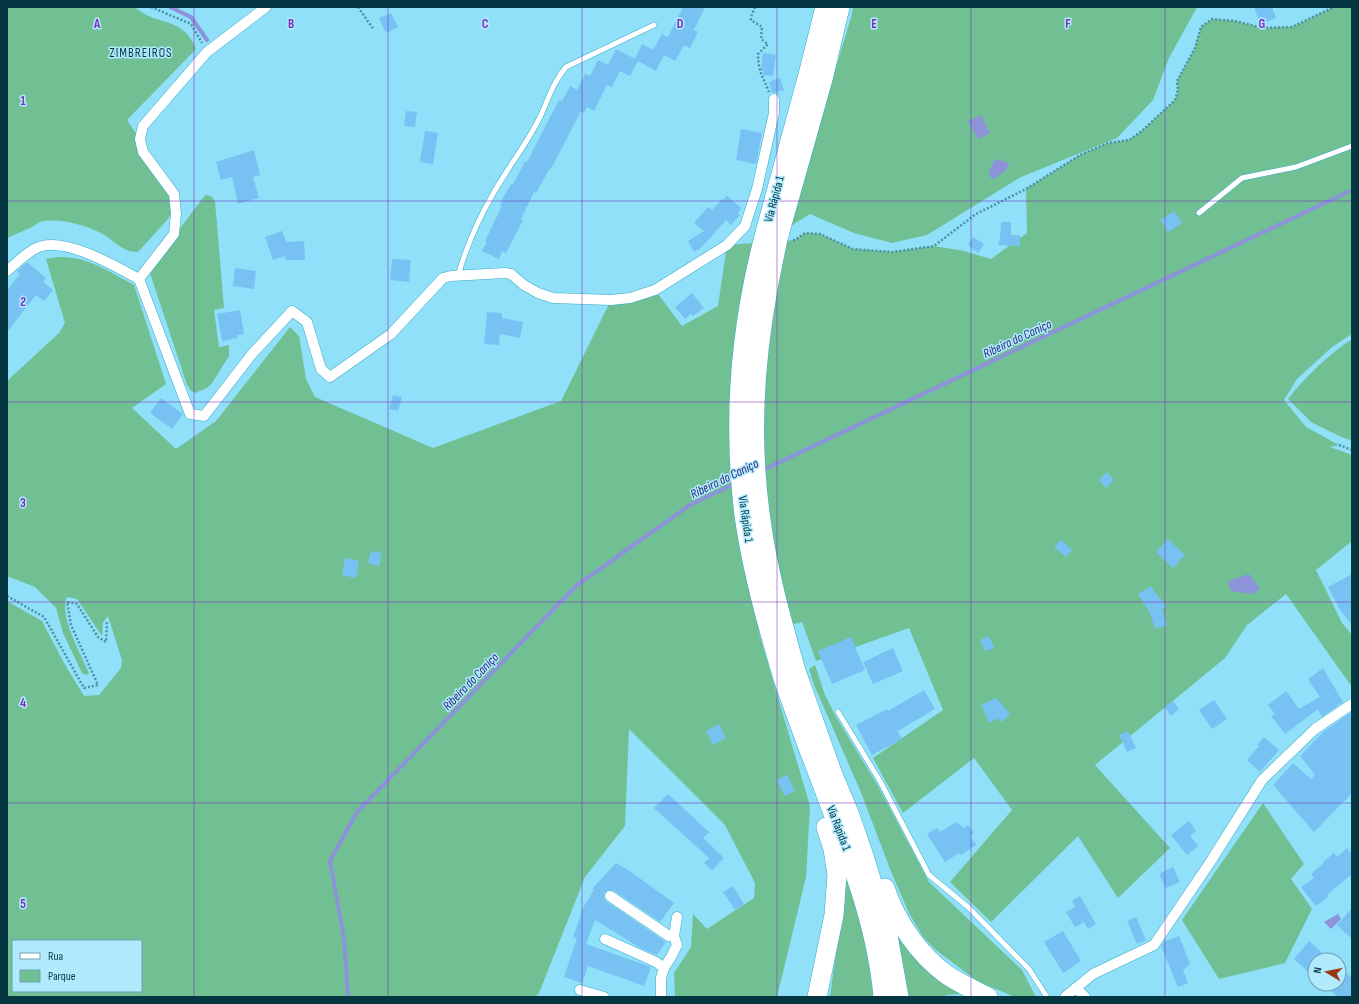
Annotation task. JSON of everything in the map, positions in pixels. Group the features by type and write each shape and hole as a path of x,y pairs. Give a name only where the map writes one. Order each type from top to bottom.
{"highway":[{"name":"Via Rápida 1","path":"777,236 809,71 825,7"},
{"name":"Via Rápida 1","path":"840,7 823,79 777,236 754,281 742,352 738,436 744,520 766,621 833,775 864,856 888,936 899,997"},
{"name":"Via Rápida 1","path":"789,673 799,724 849,855 873,938 883,997"},
{"path":"799,724 803,762 825,822 833,849 837,875 834,916 818,997"},
{"path":"833,775 851,792 878,864 890,903 914,943 926,956 947,974 988,997"}],"street":[{"path":"139,278 174,234 176,214 174,194 143,152 140,139 143,126 207,52 266,7"},
{"path":"7,271 32,251 42,246 59,245 95,255 139,278 190,414 204,416 252,354 292,311 308,322 321,369 330,377 391,334 443,278 450,276 511,274 524,285 538,293 553,298 578,300 611,300 630,298 655,290 727,245 745,226 756,189 774,113 774,99"},
{"path":"1065,997 1093,974 1154,945 1209,864 1262,780 1315,729 1352,704"},
{"path":"610,896 669,936 674,936"},
{"path":"661,997 661,983 664,968 677,944 674,936 677,917"},
{"path":"605,939 656,962 664,968"},
{"path":"1076,988 1085,997"},
{"path":"580,990 604,997"}],"lane":[{"path":"458,276 465,252 494,193 538,122 562,72 566,67 654,25"},
{"path":"1199,213 1242,178 1296,167 1352,146"},
{"path":"838,712 880,781 929,875 968,907 1029,969 1047,997"}],"path":[{"path":"151,7 191,24 207,52"},
{"path":"358,7 374,30"},
{"path":"755,7 751,20 762,27 761,39 768,44 758,54 759,70 770,95 774,99"},
{"path":"777,236 795,240 805,233 820,234 853,248 892,252 934,246 976,214 1026,189 1080,155 1108,143 1129,140 1142,131 1175,100 1178,90 1177,81 1195,48 1201,27 1212,19 1235,20 1262,28 1292,27 1334,7"},
{"path":"1338,445 1352,450"},
{"path":"7,596 44,617 84,688 98,685 71,625 68,602 77,604 98,637 106,642 107,622"}],"green space":[{"path":"7,7 135,7 143,13 177,26 191,38 196,49 127,120 166,178 173,209 168,219 138,252 129,251 117,245 106,236 92,229 74,223 56,221 40,222 7,238"},
{"path":"853,7 1197,7 1169,58 1153,100 1117,138 1021,177 927,235 892,243 854,233 810,214 789,227"},
{"path":"1334,7 1352,7 1352,334 1332,347 1297,379 1284,400 1306,427 1339,445 1330,447 1352,455 1352,541 1316,570 1342,623 1352,635 1352,687 1286,594 1247,625 1225,658 1095,765 1170,848 1118,898 1078,836 991,922 950,882 1012,810 974,758 903,813 873,758 943,710 909,628 816,661 802,622 759,633 810,806 806,877 777,997 675,997 674,973 691,947 693,914 707,929 754,898 755,883 725,825 629,729 625,826 585,877 539,993 535,997 7,997 7,601 42,621 64,663 84,696 99,695 121,668 122,660 108,616 103,622 102,636 77,599 67,597 65,605 68,624 89,673 86,675 82,673 63,633 56,608 35,587 7,576 7,381 59,333 65,323 46,259 58,257 70,258 92,263 134,285 166,384 132,408 176,449 216,421 290,327 299,336 306,379 315,397 433,448 561,401 611,300 655,290 682,326 718,306 727,245 795,240 805,233 820,234 853,249 892,252 934,246 964,251 991,259 1027,233 1026,189 1080,155 1108,143 1129,140 1142,131 1175,100 1178,90 1177,81 1195,48 1201,27 1212,19 1235,21 1262,28 1292,27"},
{"path":"206,195 211,196 215,201 224,308 214,310 219,347 229,345 229,356 212,383 207,388 195,393 191,391 187,385 149,270"},
{"path":"1352,339 1352,441 1311,422 1288,399 1317,367"},
{"path":"815,665 825,695 836,717 878,786 929,882 1022,970 1036,997 1015,997 977,981 936,950 923,937 909,913 892,874 860,790 814,685 809,669"},
{"path":"1263,803 1304,864 1291,879 1312,909 1285,963 1219,979 1182,920"},
{"path":"847,871 861,917 874,997 830,997"},
{"path":"894,918 969,993 947,995 943,997 905,997"}],"water":[{"path":"981,115 990,133 978,139 968,121"},
{"path":"995,159 1010,163 1005,171 993,179 990,177 989,171"},
{"path":"1249,574 1260,588 1253,594 1231,591 1228,581"},
{"path":"1338,914 1341,919 1331,929 1324,922"}],"building":[{"path":"683,7 705,7 694,30 698,32 690,48 684,45 675,61 664,55 656,71 638,61 630,76 620,71 612,87 607,85 594,111 587,107 584,113 581,111 551,169 550,168 536,193 534,192 521,219 523,220 506,253 502,251 499,259 482,251 487,242 485,241 502,206 500,205 504,196 511,184 513,185 525,161 527,162 559,100 562,101 570,86 577,90 585,74 590,76 598,60 608,65 616,49 635,59 642,44 653,50 662,34 668,37"},
{"path":"1254,7 1272,7 1276,18 1260,24"},
{"path":"391,13 398,27 386,33 379,18"},
{"path":"763,53 776,55 773,76 763,75 764,71 761,71"},
{"path":"780,78 784,90 772,93 769,82"},
{"path":"406,111 417,112 415,127 404,126"},
{"path":"741,129 762,133 756,164 736,160"},
{"path":"425,131 438,133 433,164 420,162"},
{"path":"254,150 260,175 253,177 259,198 238,204 232,177 221,180 216,162"},
{"path":"727,196 741,208 738,213 740,215 731,225 726,220 701,248 694,252 688,241 704,231 694,223 708,207 712,210 722,199 723,200"},
{"path":"1174,211 1182,223 1168,232 1160,220"},
{"path":"1001,222 1011,222 1011,235 1020,235 1020,246 998,245 1000,239"},
{"path":"282,231 286,242 304,241 305,260 286,260 285,256 273,260 265,237"},
{"path":"973,237 984,244 978,253 968,245"},
{"path":"392,259 411,260 409,282 390,280"},
{"path":"27,262 46,278 43,282 53,290 44,301 36,295 7,332 7,290 20,274 17,271"},
{"path":"235,268 256,271 254,289 233,286"},
{"path":"692,293 704,308 693,316 691,314 685,319 675,307"},
{"path":"240,310 244,334 237,335 237,338 222,341 217,314"},
{"path":"487,312 502,313 502,318 523,322 520,338 500,334 499,345 484,344"},
{"path":"393,395 402,397 398,411 389,409"},
{"path":"161,398 183,414 172,429 150,413"},
{"path":"1107,472 1114,480 1106,488 1099,480"},
{"path":"1168,539 1185,555 1173,568 1156,552"},
{"path":"1061,540 1072,550 1066,557 1054,547"},
{"path":"371,551 382,553 379,566 368,563"},
{"path":"345,558 359,561 356,578 342,575"},
{"path":"1352,574 1352,625 1340,610 1328,587"},
{"path":"1151,586 1166,607 1162,609 1167,625 1155,629 1150,613 1138,594"},
{"path":"989,636 994,648 985,651 980,640"},
{"path":"851,637 865,670 832,684 818,651"},
{"path":"893,648 903,671 873,684 863,662"},
{"path":"1323,668 1343,702 1322,717 1318,709 1285,734 1271,716 1275,714 1268,705 1286,691 1299,709 1320,697 1308,679"},
{"path":"924,690 935,709 898,731 902,739 872,755 856,725 887,709 888,711"},
{"path":"996,698 1010,714 1001,722 998,718 989,723 981,705"},
{"path":"1214,700 1227,719 1212,729 1199,710"},
{"path":"1173,701 1179,709 1171,716 1165,707"},
{"path":"1350,713 1352,717 1352,793 1314,832 1273,785 1293,763 1311,779 1315,775 1300,756 1323,732"},
{"path":"719,724 726,738 713,745 706,731"},
{"path":"1128,731 1136,748 1127,752 1119,735"},
{"path":"1264,737 1279,750 1260,772 1247,760 1259,746 1257,745"},
{"path":"787,775 795,791 785,796 777,780"},
{"path":"668,794 709,832 703,838 724,858 712,870 704,863 709,858 654,808"},
{"path":"1189,821 1196,831 1190,836 1198,846 1187,855 1171,835"},
{"path":"956,822 964,828 968,825 974,833 970,836 976,845 961,855 959,853 945,862 927,834 937,828 940,832"},
{"path":"1347,848 1352,854 1352,874 1327,895 1328,897 1316,906 1301,887 1314,878 1311,874 1324,863 1323,862 1334,853 1337,857"},
{"path":"616,863 674,903 660,922 614,891 608,890 604,893 604,898 606,901 666,942 657,955 642,949 595,920 586,944 651,967 644,986 588,966 582,983 564,977 577,938 573,937 582,912 581,911 594,890 592,889"},
{"path":"1173,867 1180,882 1166,888 1159,874"},
{"path":"733,886 744,904 735,910 723,892"},
{"path":"1080,896 1096,924 1088,929 1084,922 1075,927 1066,912 1075,907 1072,901"},
{"path":"1352,908 1352,939 1337,925"},
{"path":"1136,917 1146,940 1137,944 1127,921"},
{"path":"1063,931 1081,961 1063,973 1044,942"},
{"path":"1179,936 1190,964 1183,970 1188,983 1178,987 1161,946 1164,942"},
{"path":"1309,941 1321,952 1307,952 1307,971 1294,959"},
{"path":"1347,973 1352,978 1352,997 1338,997 1333,992 1347,992"}],"waterway":[{"path":"170,7 191,17 207,40"},
{"name":"Ribeira do Caniço","path":"761,471 1352,190"},
{"name":"Ribeira do Caniço","path":"348,997 344,938 330,861 357,812 576,586 690,505 736,483"}],"district":[{"name":"ZIMBREIROS","path":"141,52"}]}
